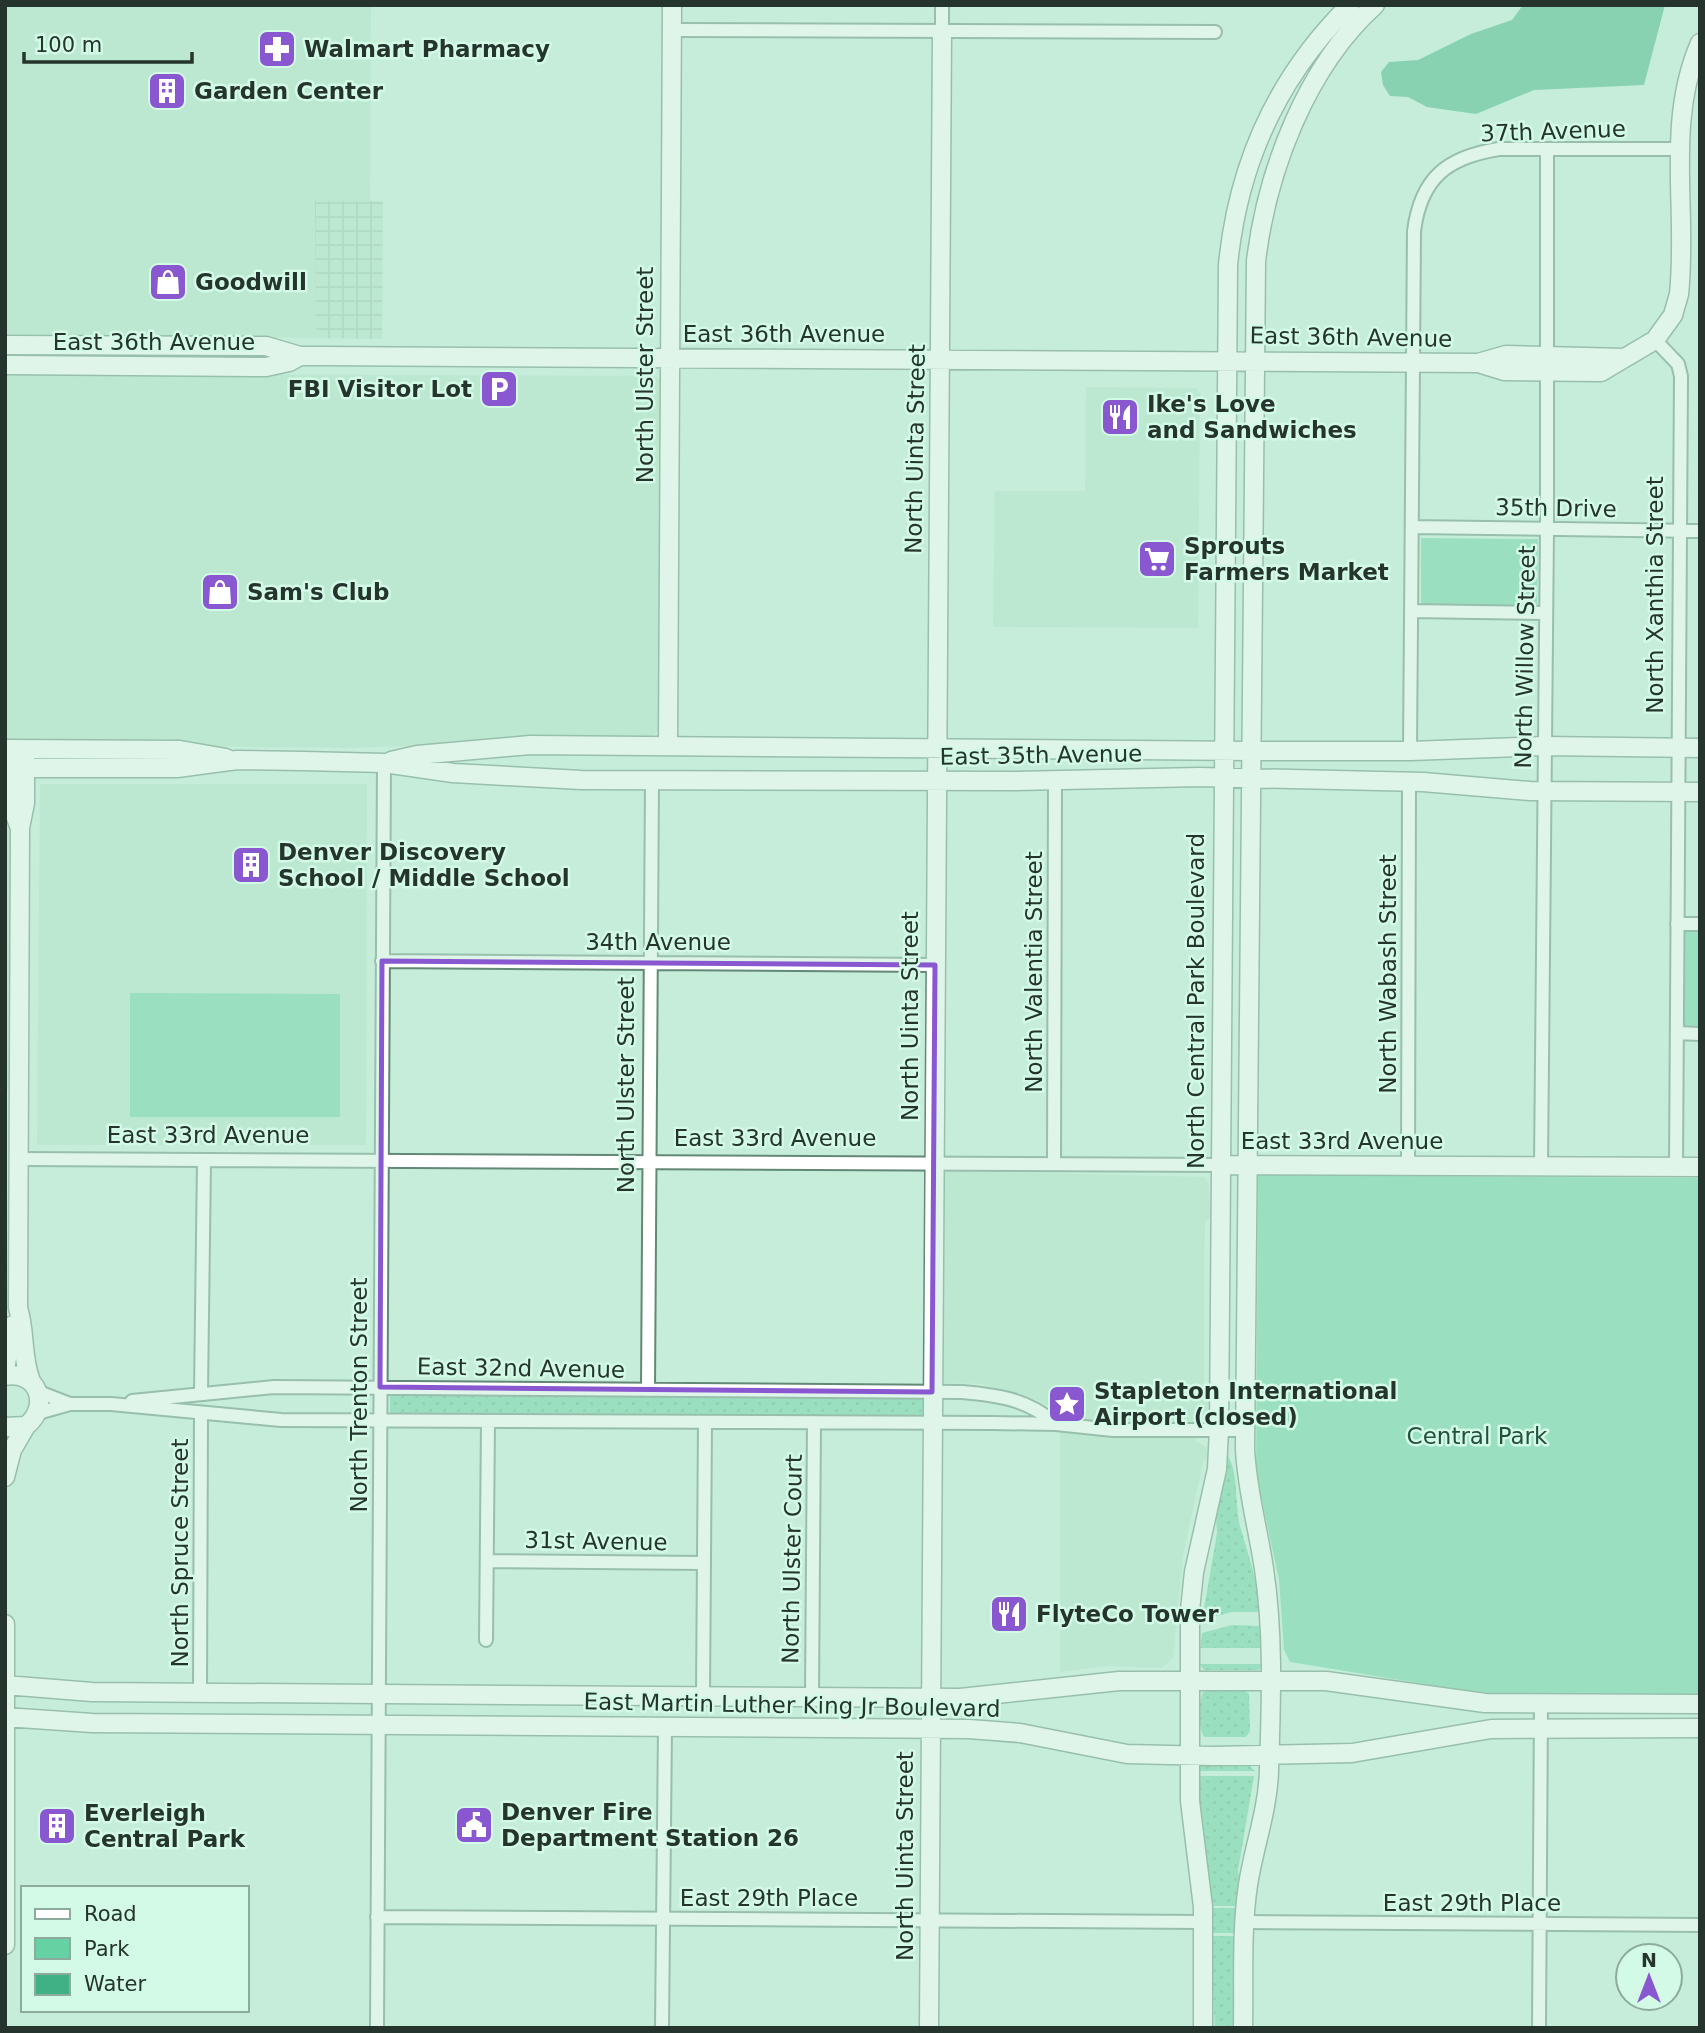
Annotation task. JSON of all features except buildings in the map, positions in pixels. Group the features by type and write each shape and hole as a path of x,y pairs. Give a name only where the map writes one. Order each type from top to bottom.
{"street":[{"name":"North Ulster Street","path":"668,746 672,5"},
{"name":"North Uinta Street","path":"929,2028 943,5"},
{"name":"North Central Park Boulevard","path":"1203,2028 1203,1922 1190,1801 1190,1611 1194,1572 1217,1469 1219,1430 1222,751 1229,252 1234,213 1246,168 1266,117 1289,77 1350,5"},
{"path":"1243,2028 1245,1922 1251,1867 1265,1811 1270,1681 1267,1593 1248,1490 1245,1430 1255,261 1265,204 1304,104 1330,59 1375,5"},
{"path":"671,30 1215,32"},
{"path":"1655,340 1673,315 1679,294 1682,100 1700,43"},
{"name":"37th Avenue","path":"1413,362 1414,231 1419,204 1434,178 1449,165 1472,154 1499,149 1680,149"},
{"name":"North Willow Street","path":"1541,1166 1548,529 1547,149"},
{"name":"East 36th Avenue","path":"5,345 266,346 300,356 1478,363 1504,371 1547,364 1601,372 1655,340"},
{"name":"North Xanthia Street","path":"1655,340 1678,364 1681,376 1676,1167"},
{"name":"East 36th Avenue","path":"5,365 266,367 289,362 300,356"},
{"path":"1410,751 1413,362"},
{"name":"35th Drive","path":"1412,527 1700,531"},
{"path":"1411,611 1545,613"},
{"name":"East 35th Avenue","path":"384,763 417,755 515,746 1222,751 1410,751 1544,746 1700,748"},
{"path":"5,1369 18,1308 20,828 11,806 14,750"},
{"name":"East 35th Avenue","path":"14,750 180,750 237,760"},
{"name":"East 35th Avenue","path":"14,768 177,768 237,760 384,763 506,777 936,781 1222,778 1409,781 1545,791 1700,792"},
{"name":"North Trenton Street","path":"377,2028 384,763"},
{"name":"North Valentia Street","path":"1054,1164 1055,779"},
{"name":"North Ulster Street","path":"648,1390 652,780"},
{"name":"North Wabash Street","path":"1408,1166 1409,781"},
{"path":"1677,924 1700,924"},
{"name":"34th Avenue","path":"382,961 935,965"},
{"path":"1677,1033 1700,1034"},
{"name":"East 33rd Avenue","path":"19,1158 1700,1167"},
{"path":"201,1392 204,1160"},
{"path":"5,1476 13,1447 32,1419 35,1387 24,1359 22,1320 18,1308"},
{"path":"5,1376 15,1375 35,1387"},
{"name":"East 32nd Avenue","path":"35,1387 70,1404"},
{"name":"East 32nd Avenue","path":"111,1404 201,1392 274,1387 932,1392 996,1395 1041,1411 1056,1424"},
{"name":"East 32nd Avenue","path":"32,1419 70,1404 111,1404 281,1420 1056,1424 1113,1430 1245,1430"},
{"name":"North Spruce Street","path":"200,1693 201,1413"},
{"path":"5,1427 32,1419"},
{"path":"486,1640 488,1422"},
{"path":"703,1694 705,1422"},
{"name":"North Ulster Court","path":"812,1695 814,1422"},
{"name":"31st Avenue","path":"487,1561 704,1563"},
{"path":"5,1624 5,1945"},
{"name":"East Martin Luther King Jr Boulevard","path":"5,1685 62,1691 200,1693 703,1694 931,1698 985,1697 1119,1681 1326,1681 1485,1703 1700,1704"},
{"path":"1539,2028 1541,1705"},
{"name":"East Martin Luther King Jr Boulevard","path":"6,1717 92,1723 930,1728 1003,1731 1127,1754 1190,1756 1352,1753 1469,1731 1700,1728"},
{"path":"662,2028 665,1727"},
{"name":"East 29th Place","path":"377,1917 1203,1922"},
{"name":"East 29th Place","path":"1245,1922 1700,1925"}],"highlighted area":[{"path":"382,961 935,965 932,1392 380,1387"}],"shaded area":[{"path":"5,5 371,5 370,201 315,201 316,338 5,334"},
{"path":"315,201 383,201 382,339 316,338"},
{"path":"5,373 655,376 661,380 662,397 659,729 650,738 345,748 5,744"},
{"path":"1086,387 1196,388 1200,393 1198,628 993,627 995,491 1085,491"},
{"path":"5,779 11,841 10,1090 5,1090"},
{"path":"40,784 367,784 366,1145 37,1145"},
{"path":"949,1171 1205,1177 1209,1184 1210,1218 1205,1221 1204,1398 1208,1402 1208,1411 1196,1421 1196,1441 1206,1447 1208,1457 1203,1462 1183,1556 1173,1658 1162,1668 1105,1666 1060,1672 1060,1410 1019,1393 981,1384 944,1383 941,1190 943,1175"}],"green space":[{"path":"1421,538 1538,539 1537,606 1421,605"},
{"path":"1685,931 1700,931 1700,1027 1684,1027"},
{"path":"130,993 340,994 340,1117 130,1117"},
{"name":"Central Park","path":"1258,1175 1700,1178 1700,1697 1491,1695 1290,1662 1284,1650 1279,1580 1256,1473"},
{"path":"390,1394 923,1398 924,1416 392,1414"},
{"path":"1225,1451 1235,1477 1238,1516 1255,1578 1260,1612 1232,1612 1202,1620 1217,1533 1216,1517"},
{"path":"1232,1625 1261,1626 1262,1648 1200,1648 1202,1633"},
{"path":"1199,1664 1262,1664 1262,1667 1258,1670 1204,1670"},
{"path":"1243,1690 1249,1694 1250,1731 1246,1737 1204,1737 1200,1721 1200,1703 1203,1692"},
{"path":"1198,1766 1250,1766 1255,1771 1194,1771"},
{"path":"1195,1776 1254,1776 1238,1871 1241,1888 1239,1906 1209,1906"},
{"path":"1209,1908 1238,1908 1237,1933 1210,1933"},
{"path":"1210,1936 1237,1936 1236,2028 1215,2028"}],"water":[{"path":"1523,5 1665,5 1644,85 1534,90 1476,114 1427,107 1408,97 1390,96 1383,85 1381,72 1389,62 1418,60 1471,34 1512,20"}],"place":[{"name":"Walmart Pharmacy","path":"277,49"},
{"name":"Garden Center","path":"167,91"},
{"name":"Goodwill","path":"168,282"},
{"name":"FBI Visitor Lot","path":"499,389"},
{"name":"Ike's Love and Sandwiches","path":"1120,417"},
{"name":"Sprouts Farmers Market","path":"1157,559"},
{"name":"Sam's Club","path":"220,592"},
{"name":"Denver Discovery School / Middle School","path":"251,865"},
{"name":"Stapleton International Airport (closed)","path":"1067,1404"},
{"name":"FlyteCo Tower","path":"1009,1614"},
{"name":"Denver Fire Department Station 26","path":"474,1825"},
{"name":"Everleigh Central Park","path":"57,1826"}]}
